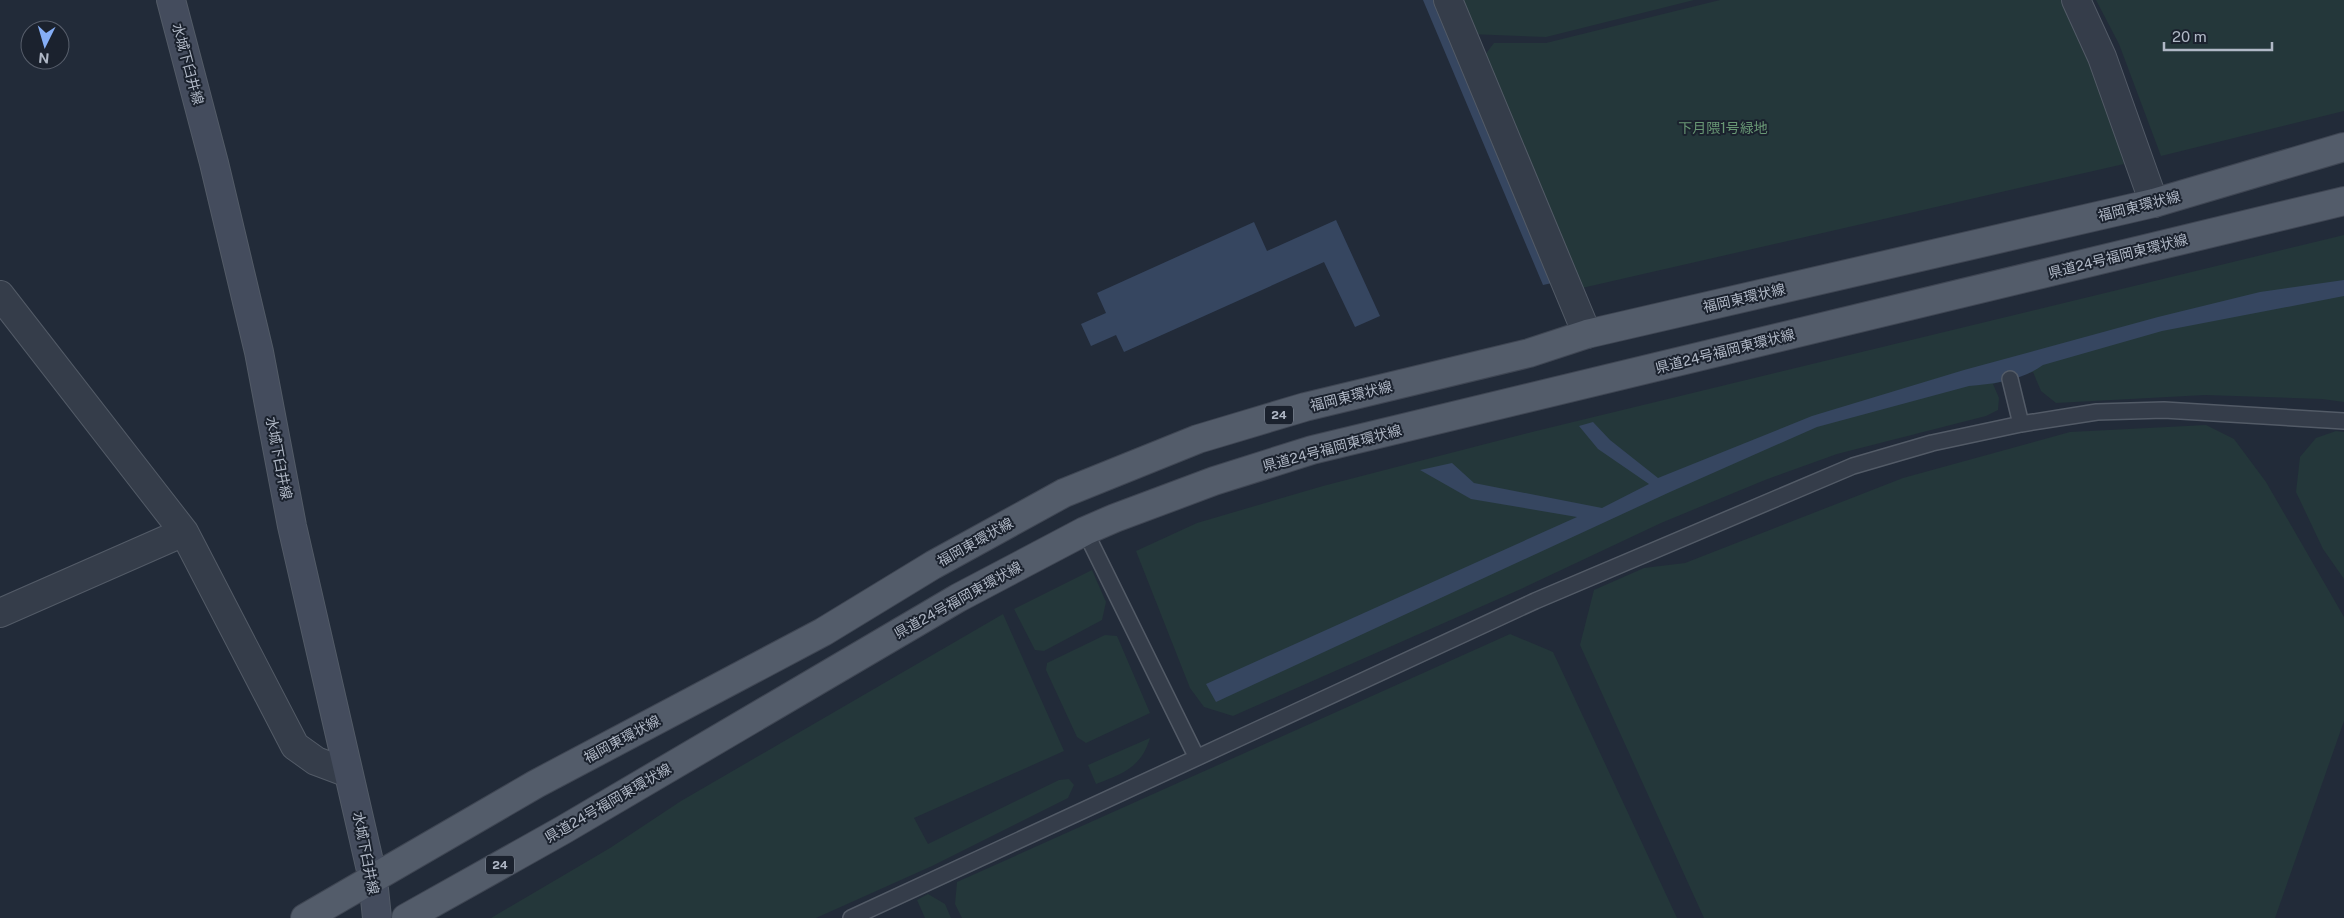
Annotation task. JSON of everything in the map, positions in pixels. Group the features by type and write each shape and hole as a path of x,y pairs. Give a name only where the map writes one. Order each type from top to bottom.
{"main road":[{"name":"水城下臼井線","path":"171,0 214,163 259,352 292,526 373,879 377,918"},
{"name":"福岡東環状線","path":"305,918 536,784 814,636 933,565 1064,493 1198,439 1305,407 1529,353 1587,334 2154,203 2344,147"},
{"name":"県道24号福岡東環状線","path":"406,918 564,830 958,598 1085,531 1114,518 1214,481 1312,450 2344,201"}],"street":[{"path":"1448,0 1587,334"},
{"path":"2076,0 2102,57 2154,203"},
{"path":"0,295 184,532 295,746 316,761 348,773"},
{"path":"0,613 184,532"}],"lane":[{"path":"2010,379 2021,424"},
{"path":"851,918 1196,756 1535,601 1853,466 1932,444 2021,424 2096,412 2164,410 2344,421"},
{"path":"1085,531 1196,756"}],"green space":[{"path":"1456,0 1694,0 1546,37 1469,34"},
{"name":"下月隈1号緑地","path":"1720,0 2065,0 2091,53 2124,164 1582,288 1481,60 1494,43 1546,43"},
{"path":"2096,0 2344,0 2344,111 2161,156 2119,44"},
{"path":"2344,235 2344,402 2322,399 2205,395 2056,403 2041,391 2033,372 1993,384 1999,398 1998,410 1986,416 1837,454 1765,480 1661,523 1521,589 1233,716 1204,707 1190,688 1136,551 1197,523 1323,486 1536,431"},
{"path":"2206,425 2234,439 2266,482 2344,617 2344,721 2275,918 1704,918 1580,645 1594,590 1644,568 1685,563 1903,478 2070,432"},
{"path":"2336,431 2344,432 2344,579 2323,549 2296,492 2300,457 2316,438"},
{"path":"1092,570 1106,602 1102,620 1044,651 1035,650 1014,609"},
{"path":"1003,614 1064,751 914,818 928,844 1059,780 1069,779 1074,785 1068,798 932,866 816,918 491,918 610,848 681,801"},
{"path":"1510,634 1553,652 1677,918 962,918 955,904 957,882"},
{"path":"1105,635 1117,636 1150,713 1086,743 1077,737 1046,670 1047,663"},
{"path":"1150,738 1136,763 1122,773 1096,784 1088,765"},
{"path":"928,894 945,904 951,918 925,918 917,900"}],"water":[{"path":"1423,0 1438,0 1552,283 1543,285"},
{"path":"1336,220 1380,316 1355,327 1324,262 1124,352 1116,335 1091,346 1081,324 1106,313 1097,293 1254,222 1267,251"},
{"path":"2344,280 2344,296 2162,331 2043,365 2017,378 1969,386 1817,427 1670,492 1216,702 1206,684 1577,517 1471,499 1420,470 1452,463 1474,483 1602,508 1649,484 1598,449 1579,426 1593,422 1610,440 1658,478 1812,416 1964,370 2158,317 2260,292"}]}
